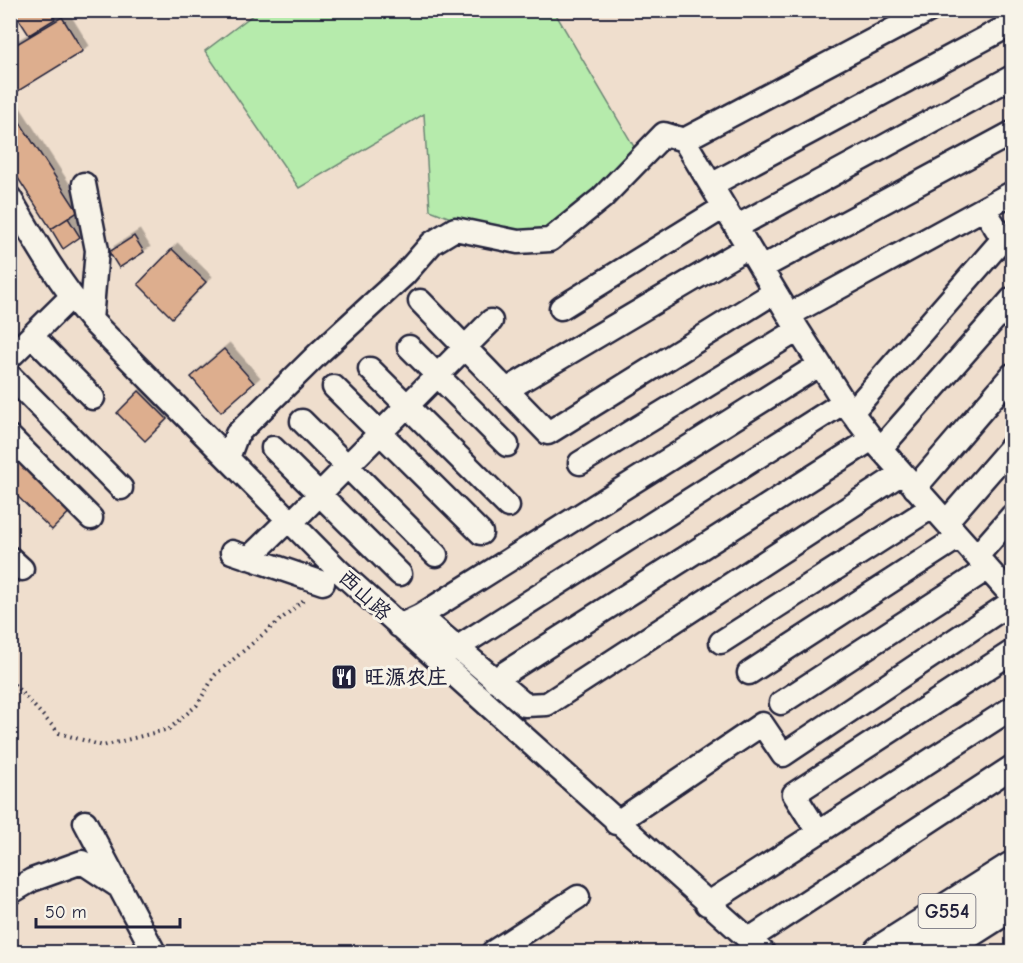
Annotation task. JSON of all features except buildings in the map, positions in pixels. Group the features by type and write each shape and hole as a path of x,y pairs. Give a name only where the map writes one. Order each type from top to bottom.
{"highway":[{"name":"G554","path":"881,952 1012,868"},
{"name":"G554","path":"935,952 1012,903"}],"street":[{"path":"684,140 930,10"},
{"path":"711,185 1012,24"},
{"path":"736,227 1012,77"},
{"path":"761,268 1012,133"},
{"path":"228,458 237,434 318,353 404,275 432,243 455,228 518,242 550,240 602,198 664,134 684,140 819,365 848,407 908,481 1012,596"},
{"path":"84,184 97,250 91,320"},
{"path":"580,463 793,322 1012,193"},
{"name":"西山路","path":"10,198 71,297 91,320 339,571 755,946"},
{"path":"561,308 724,207"},
{"path":"455,649 848,407 1003,239 984,209"},
{"path":"506,390 748,247"},
{"path":"420,301 548,432 775,291"},
{"path":"71,297 19,341 93,398"},
{"path":"494,680 877,444 1012,299"},
{"path":"323,583 240,555 290,521 319,494 491,321"},
{"path":"410,347 507,445"},
{"path":"399,626 420,616 819,365"},
{"path":"370,369 508,506"},
{"path":"420,616 455,649 525,705 547,704 908,481 1012,375"},
{"path":"10,376 121,488"},
{"path":"334,387 482,533"},
{"path":"302,421 436,555"},
{"path":"10,436 91,518"},
{"path":"749,673 946,522 1012,446"},
{"path":"273,448 400,574"},
{"path":"781,703 982,563 1012,516"},
{"path":"721,642 946,522"},
{"path":"616,823 762,724 783,755 1012,602"},
{"path":"818,832 794,794 1012,652"},
{"path":"707,904 1012,708"},
{"path":"755,946 1012,767"},
{"path":"86,822 154,952"},
{"path":"10,893 32,880 82,862 120,887"},
{"path":"494,952 578,897"}],"path":[{"path":"10,680 59,733 103,746 169,729 197,705 215,675 323,583"}],"green space":[{"path":"258,11 554,11 636,150 555,229 529,235 461,222 430,210 424,114 299,188 205,51"}],"place":[{"name":"旺源农庄","path":"344,677"}]}
